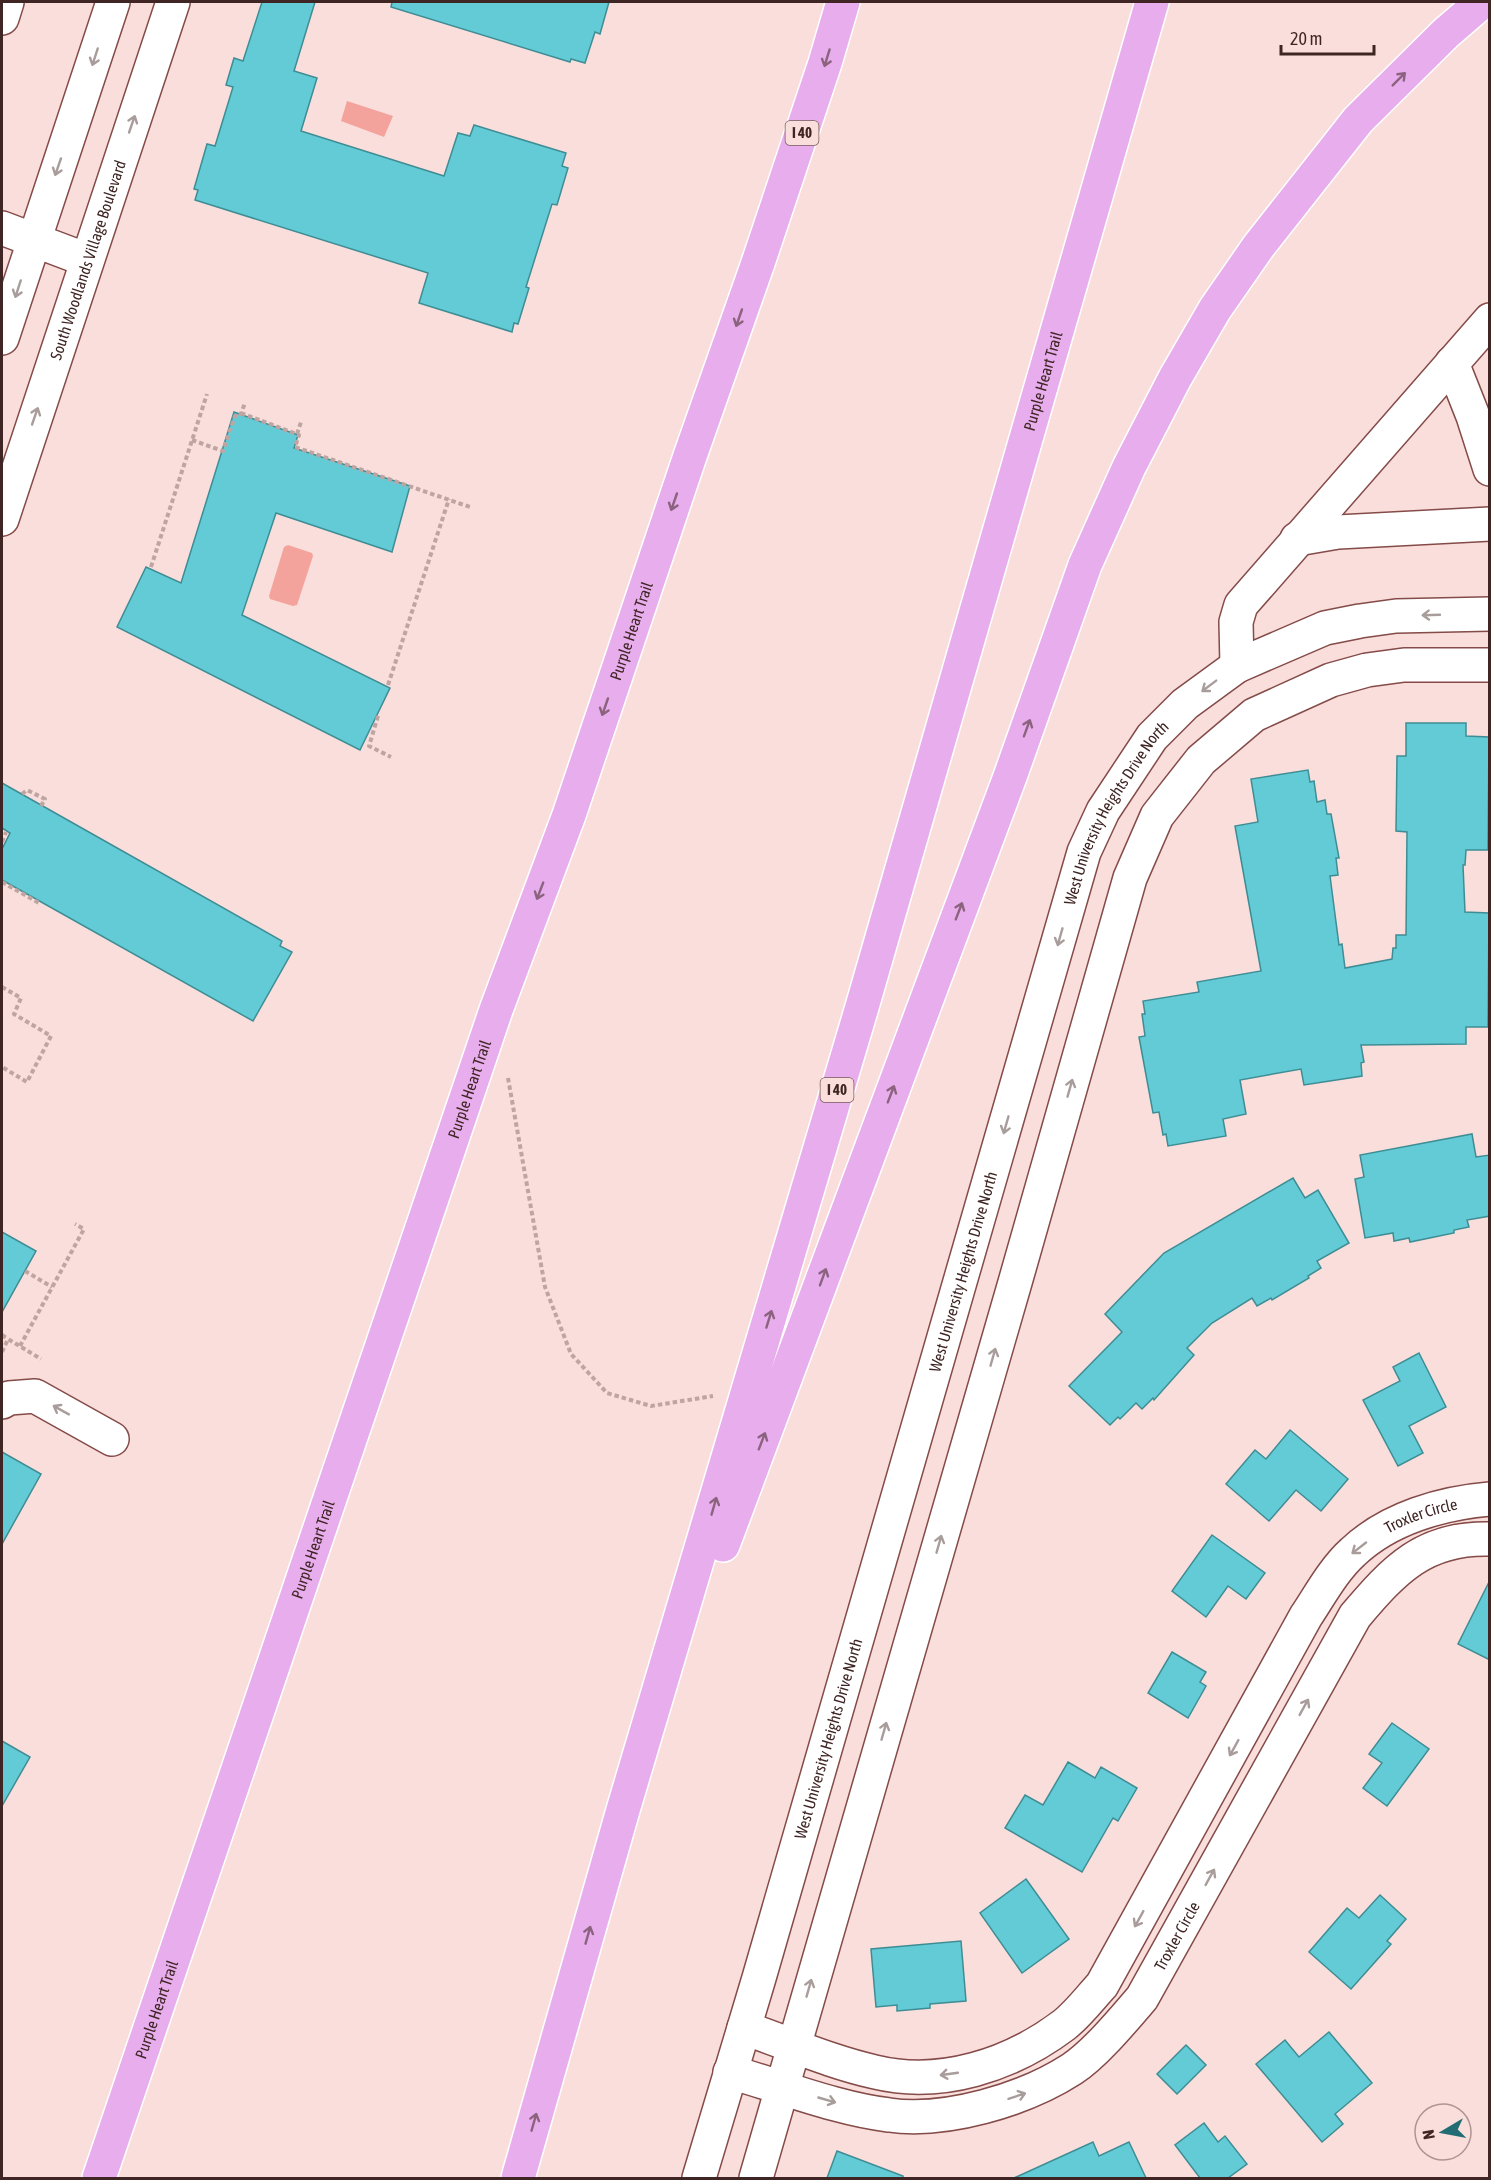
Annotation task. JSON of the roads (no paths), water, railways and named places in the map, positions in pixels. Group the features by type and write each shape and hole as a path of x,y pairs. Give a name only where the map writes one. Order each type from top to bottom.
{"highway":[{"name":"Purple Heart Trail","path":"99,2178 496,1010 568,815 758,263 843,2"},
{"name":"Purple Heart Trail","path":"518,2178 623,1810 862,1007 1152,2"},
{"path":"623,1810 1011,774 1085,564 1129,467 1175,378 1215,309 1258,247 1358,120 1446,33 1482,2"}],"street":[{"path":"2,18 7,2"},
{"path":"2,338 113,2"},
{"name":"South Woodlands Village Boulevard","path":"2,519 173,2"},
{"path":"2,228 87,260"},
{"path":"1237,666 1236,622 1241,605 1490,320"},
{"path":"1452,363 1473,416 1490,470"},
{"path":"1297,539 1338,532 1490,524"},
{"name":"West University Heights Drive North","path":"699,2178 1084,852 1103,811 1152,737 1185,704 1237,666 1325,628 1348,623 1396,616 1490,614"},
{"name":"West University Heights Drive North","path":"756,2178 1130,878 1157,816 1201,760 1254,715 1301,692 1331,680 1367,670 1404,665 1490,665"},
{"path":"2,1402 9,1398 35,1396 112,1439"},
{"name":"Troxler Circle","path":"744,2028 876,2073 928,2077 972,2071 1021,2053 1065,2024 1102,1985 1306,1616 1352,1552 1382,1531 1409,1517 1463,1501 1490,1499"},
{"name":"Troxler Circle","path":"730,2072 857,2109 890,2115 922,2117 980,2108 1032,2091 1074,2068 1113,2031 1142,1998 1355,1616 1385,1580 1402,1564 1424,1552 1453,1542 1490,1539"}]}
